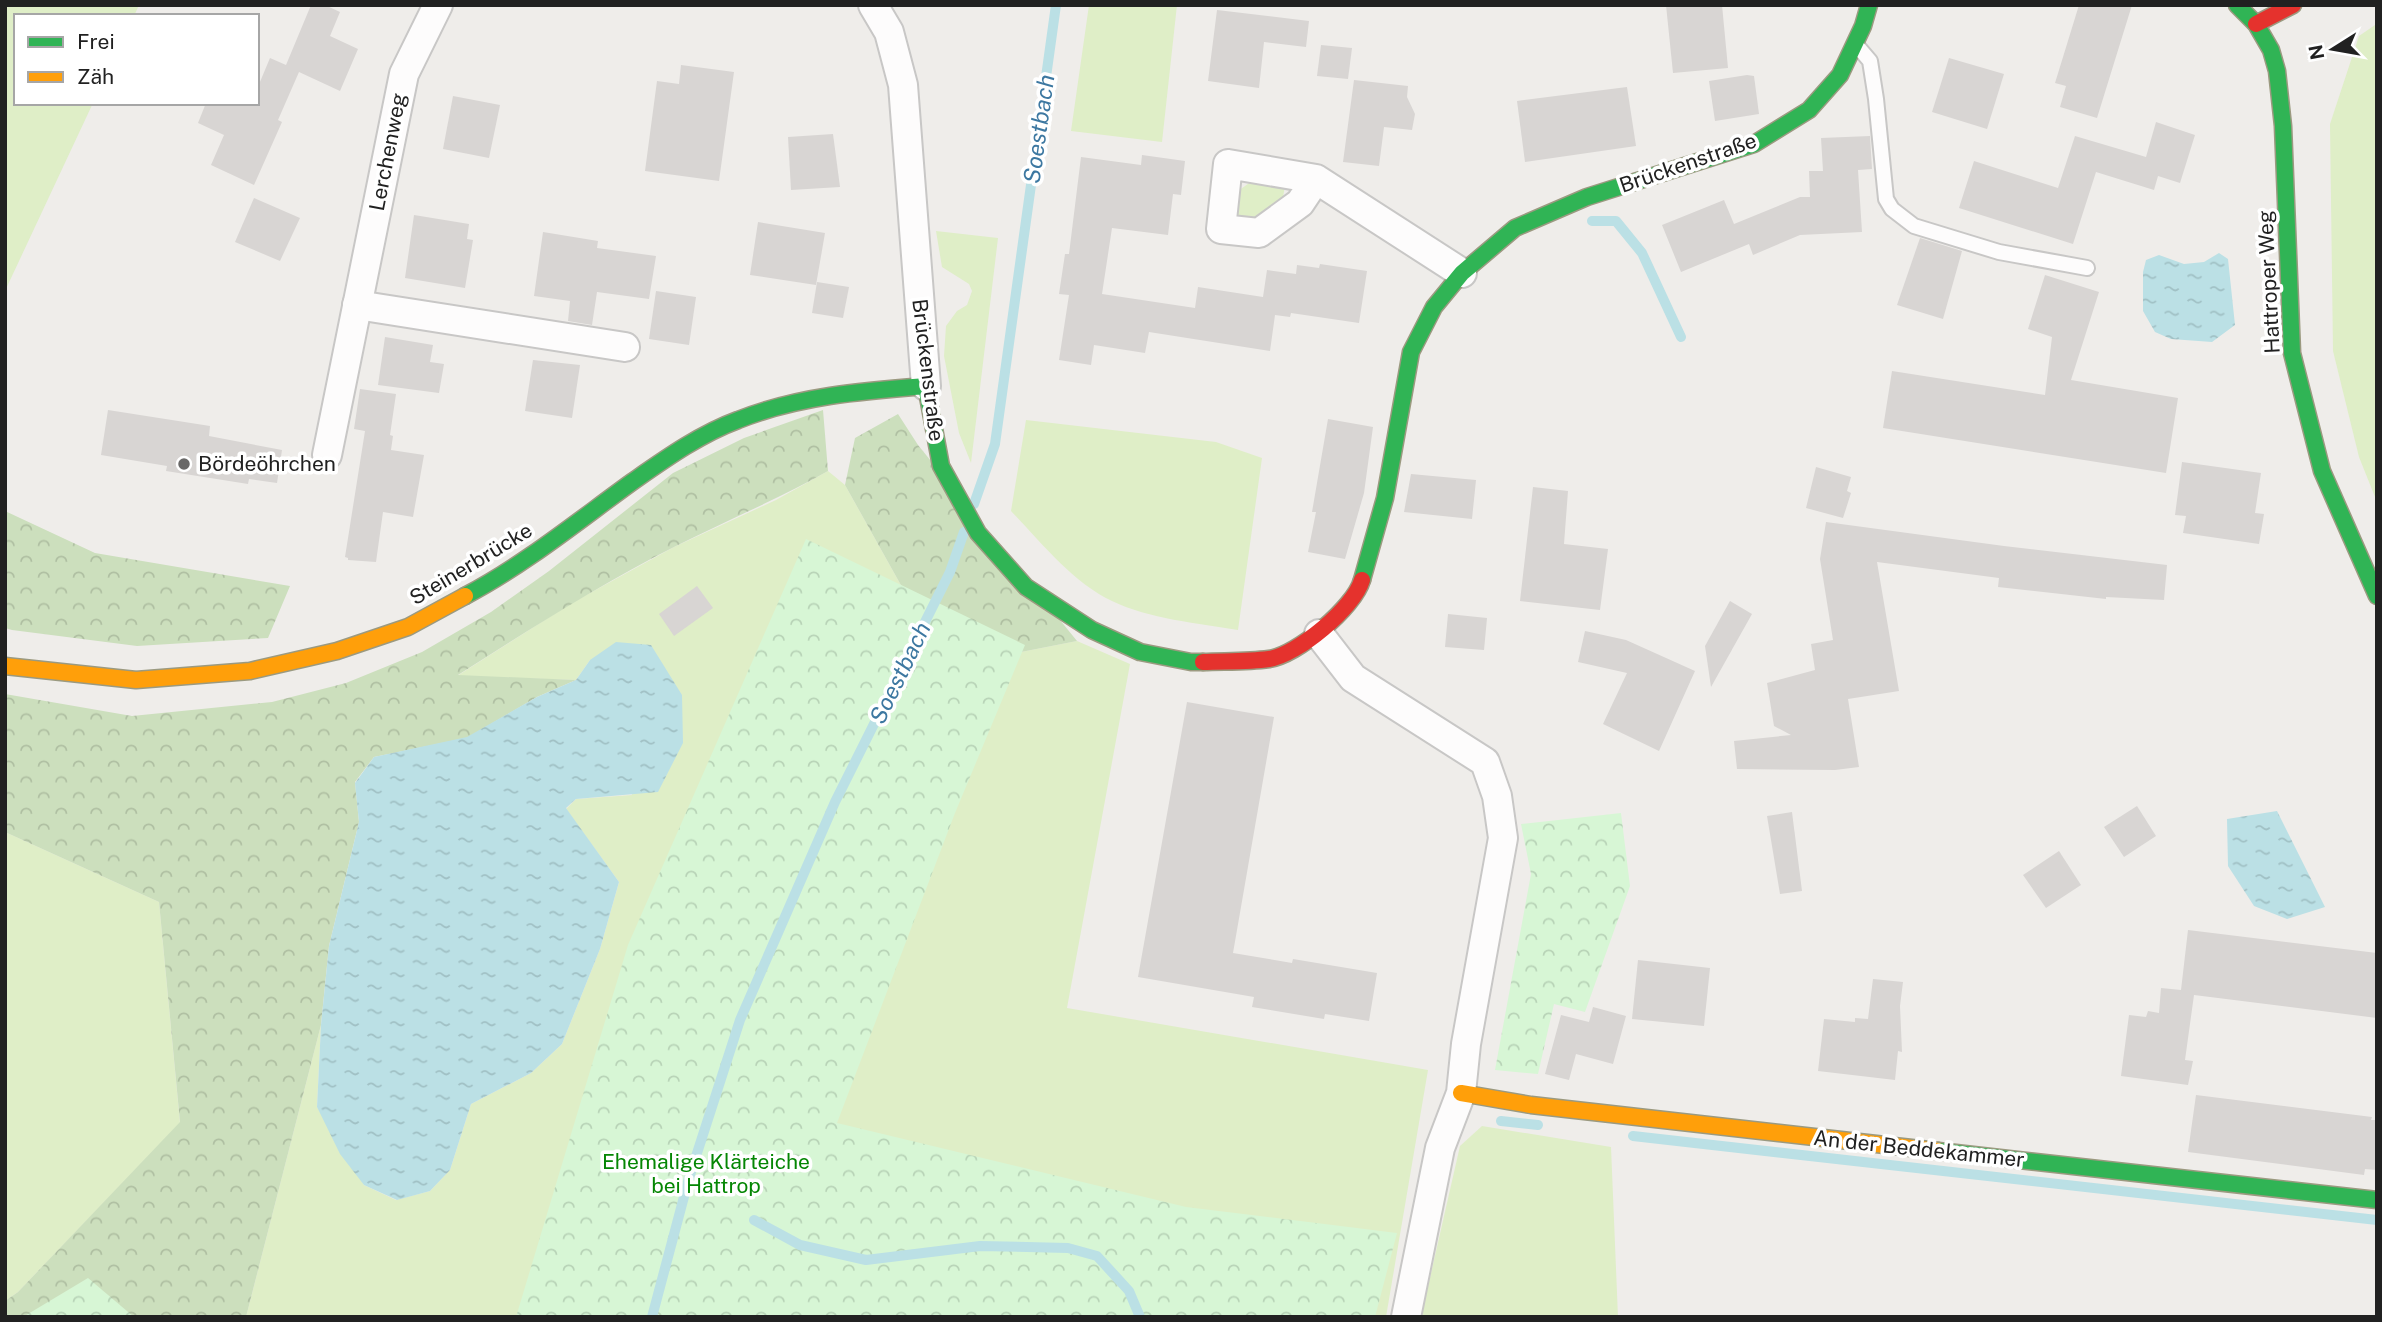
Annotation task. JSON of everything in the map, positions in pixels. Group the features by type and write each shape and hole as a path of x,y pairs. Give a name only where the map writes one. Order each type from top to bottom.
{"street":[{"name":"Lerchenweg","path":"327,455 404,74 438,5"},
{"name":"Brückenstraße","path":"873,5 889,32 904,85 926,386 942,466 978,534 1026,587 1092,630 1140,652 1191,662 1271,659 1319,634 1359,591 1385,498 1411,352 1434,307 1462,273 1515,228 1587,197 1754,144 1809,110 1840,75 1869,5"},
{"name":"Hattroper Weg","path":"2237,5 2256,24 2271,50 2277,71 2283,127 2292,353 2322,471 2377,596"},
{"path":"2256,24 2293,5"},
{"path":"1316,180 1462,273"},
{"path":"357,305 625,347"},
{"name":"Steinerbrücke","path":"5,666 136,680 250,671 337,651 408,626 475,591 663,460 737,420 787,404 843,393 926,386"},
{"path":"1319,634 1353,678 1485,762 1497,796 1503,838 1466,1044 1461,1094 1440,1148 1406,1317"},
{"name":"An der Beddekammer","path":"1461,1094 1531,1105 2377,1200"}],"lane":[{"path":"1855,43 1870,61 1886,199 1892,209 1914,226 1987,248 2087,268"}],"green space":[{"path":"5,5 139,5 135,14 14,14 14,105 92,105 5,291"},
{"path":"1089,5 1177,5 1162,142 1071,131"},
{"path":"2375,25 2377,502 2359,457 2333,351 2330,124 2359,36"},
{"path":"1252,181 1285,185 1283,198 1255,219 1236,216 1238,191"},
{"path":"936,231 998,238 971,463 959,433 944,356 946,326 957,311 967,305 972,291 969,284 942,267"},
{"path":"823,410 828,471 619,577 458,675 576,680 537,697 467,738 374,757 355,782 359,822 329,946 321,1025 246,1317 5,1317 5,1301 18,1292 180,1122 159,902 5,832 5,694 132,716 272,702 346,683 422,652 491,612 549,571 673,473 744,438"},
{"path":"898,414 918,445 1077,641 1011,654 586,1317 907,596 845,485 855,438"},
{"path":"1026,420 1216,442 1262,458 1238,630 1174,620 1127,607 1097,593 1070,572 1011,511"},
{"path":"828,471 845,485 907,596 586,1317 246,1317 321,1025 317,1107 364,1185 396,1200 430,1191 450,1170 471,1104 531,1073 562,1044 600,949 619,882 566,809 576,799 632,795 590,660 576,680 457,676 570,604 674,547 776,500"},
{"path":"5,511 95,553 290,586 268,638 137,646 12,630 5,628"},
{"name":"Ehemalige Klärteiche bei Hattrop","path":"806,539 1025,645 955,813 837,1123 1186,1207 1397,1233 1375,1317 516,1317 628,945"},
{"path":"1077,641 1130,664 1067,1008 1428,1070 1386,1317 708,1317 1011,654"},
{"path":"1621,813 1630,886 1585,1012 1554,1004 1538,1074 1495,1070 1531,874 1521,824"},
{"path":"5,832 159,902 180,1123 18,1292 5,1301"},
{"path":"1482,1126 1611,1147 1618,1317 1421,1317 1460,1146"},
{"path":"88,1278 134,1317 23,1317"}],"water":[{"path":"2219,253 2228,259 2235,325 2212,342 2171,339 2155,332 2143,311 2143,272 2146,260 2159,255 2184,264 2204,262"},
{"path":"616,642 651,645 682,695 683,743 658,792 576,799 566,808 619,882 600,949 562,1044 531,1073 471,1104 450,1170 430,1191 397,1200 364,1185 340,1154 317,1107 321,1025 329,946 359,822 355,783 374,757 467,737 537,697 576,680 590,660"},
{"path":"2277,811 2325,907 2287,919 2254,906 2228,866 2227,819"}],"building":[{"path":"311,5 325,5 340,12 330,36 358,49 340,91 299,72 278,120 282,122 254,185 211,165 224,135 198,123 205,105 259,105 259,84 270,58 286,65"},
{"path":"1666,5 1722,5 1728,68 1673,73"},
{"path":"2079,5 2132,5 2097,118 2060,107 2066,86 2055,83"},
{"path":"1217,10 1309,21 1306,47 1264,42 1259,88 1208,81"},
{"path":"1321,45 1352,48 1348,79 1317,76"},
{"path":"1949,58 2004,74 1987,129 1932,112"},
{"path":"681,65 734,72 719,181 645,171 657,81 679,84"},
{"path":"1754,76 1759,114 1715,121 1709,81"},
{"path":"1354,80 1408,86 1407,97 1415,114 1412,130 1384,127 1379,166 1343,162"},
{"path":"1627,87 1636,146 1525,162 1517,101"},
{"path":"453,96 500,105 489,158 443,149"},
{"path":"2156,122 2195,135 2180,183 2158,176 2154,190 2096,172 2073,244 1959,208 1974,161 2058,188 2075,136 2146,157"},
{"path":"833,134 840,187 791,190 788,137"},
{"path":"1870,136 1872,169 1858,170 1862,232 1800,235 1753,255 1749,244 1681,272 1662,225 1724,200 1734,224 1800,197 1810,197 1809,171 1823,171 1821,138"},
{"path":"1142,155 1185,161 1181,195 1173,194 1168,235 1112,228 1102,294 1195,308 1198,287 1263,297 1267,270 1296,274 1297,265 1319,268 1320,264 1367,271 1359,323 1291,313 1290,317 1275,315 1270,351 1149,332 1145,353 1094,345 1091,365 1059,360 1069,295 1059,294 1065,254 1069,254 1081,157 1141,165"},
{"path":"254,198 300,218 280,261 235,242"},
{"path":"414,215 469,224 467,239 473,240 465,288 405,278"},
{"path":"758,222 825,233 816,285 750,275"},
{"path":"543,232 598,241 597,248 656,256 649,299 597,292 592,325 568,321 570,301 534,296"},
{"path":"1920,238 1962,251 1943,319 1897,305"},
{"path":"2045,275 2099,292 2071,380 2178,398 2166,473 1883,428 1892,371 2045,395 2052,337 2028,329"},
{"path":"817,282 849,287 843,318 812,313"},
{"path":"656,291 696,297 689,345 649,339"},
{"path":"385,337 433,345 430,362 444,364 439,393 378,385"},
{"path":"533,360 580,365 572,418 525,411"},
{"path":"360,389 396,394 390,435 393,436 391,450 424,455 413,517 383,512 376,562 348,560 345,557 365,431 354,429"},
{"path":"108,410 210,426 209,436 282,450 277,483 249,479 248,484 166,471 167,466 101,455"},
{"path":"1328,419 1373,427 1364,493 1345,559 1308,552"},
{"path":"2182,462 2261,473 2255,513 2264,514 2259,544 2183,533 2186,516 2175,515"},
{"path":"1816,467 1851,477 1847,491 1851,493 1843,518 1806,508"},
{"path":"1411,474 1476,480 1472,519 1404,512"},
{"path":"1533,487 1568,491 1564,544 1608,549 1600,610 1520,601"},
{"path":"1826,522 2167,565 2164,600 2106,599 1998,587 1999,578 1877,562 1899,691 1848,699 1859,767 1835,770 1737,769 1734,741 1791,735 1774,726 1767,683 1815,670 1811,644 1833,640 1820,559"},
{"path":"697,586 713,608 674,636 659,614"},
{"path":"1730,601 1752,614 1711,687 1705,646"},
{"path":"1448,614 1487,618 1484,650 1445,647"},
{"path":"1585,631 1626,640 1695,671 1659,751 1603,724 1627,673 1578,662"},
{"path":"1187,702 1274,717 1233,953 1292,963 1293,959 1377,973 1369,1021 1325,1014 1324,1019 1252,1007 1254,997 1138,977"},
{"path":"2137,806 2156,836 2124,857 2104,827"},
{"path":"1792,812 1802,891 1780,894 1767,816"},
{"path":"2059,851 2081,885 2046,908 2023,875"},
{"path":"2188,930 2377,953 2377,1018 2194,995 2185,1060 2193,1061 2188,1085 2121,1076 2129,1015 2146,1017 2148,1011 2159,1013 2161,988 2181,990"},
{"path":"1638,960 1710,968 1704,1026 1632,1019"},
{"path":"1873,979 1903,982 1900,1006 1902,1052 1898,1051 1895,1080 1818,1071 1824,1019 1855,1022 1855,1018 1868,1019"},
{"path":"1593,1007 1626,1016 1613,1064 1576,1054 1569,1080 1545,1074 1561,1015 1589,1022"},
{"path":"2196,1095 2372,1117 2371,1120 2377,1120 2377,1170 2365,1169 2364,1175 2188,1152"}],"waterway":[{"name":"Soestbach","path":"974,504 995,444 1056,5"},
{"path":"1592,221 1616,221 1642,253 1681,337"},
{"name":"Soestbach","path":"652,1317 689,1178 740,1020 835,802 950,572 964,532"},
{"path":"1501,1121 1538,1125"},
{"path":"1633,1136 2377,1220"},
{"path":"754,1220 800,1245 866,1260 980,1246 1068,1248 1097,1256 1129,1291 1140,1317"}],"traffic: fast":[{"path":"1362,580 1385,498 1411,352 1434,307 1462,273 1515,228 1587,197 1754,144 1809,110 1840,75 1863,26 1869,5"},
{"path":"2237,5 2256,24 2271,50 2277,71 2283,126 2292,353 2322,471 2377,596"},
{"path":"465,596 530,557 670,456 724,426 761,412 807,400 926,386 941,466 978,533 1026,587 1092,630 1140,652 1203,662"},
{"path":"1938,1151 2377,1200"}],"traffic: slow":[{"path":"5,666 136,680 250,671 337,651 408,627 465,596"},
{"path":"1461,1093 1531,1105 1938,1151"}],"traffic: jam":[{"path":"2256,24 2293,5"},
{"path":"1203,662 1244,661 1281,656 1309,640 1336,616 1348,604 1362,580"}],"place":[{"name":"Bördeöhrchen","path":"184,464"}]}
